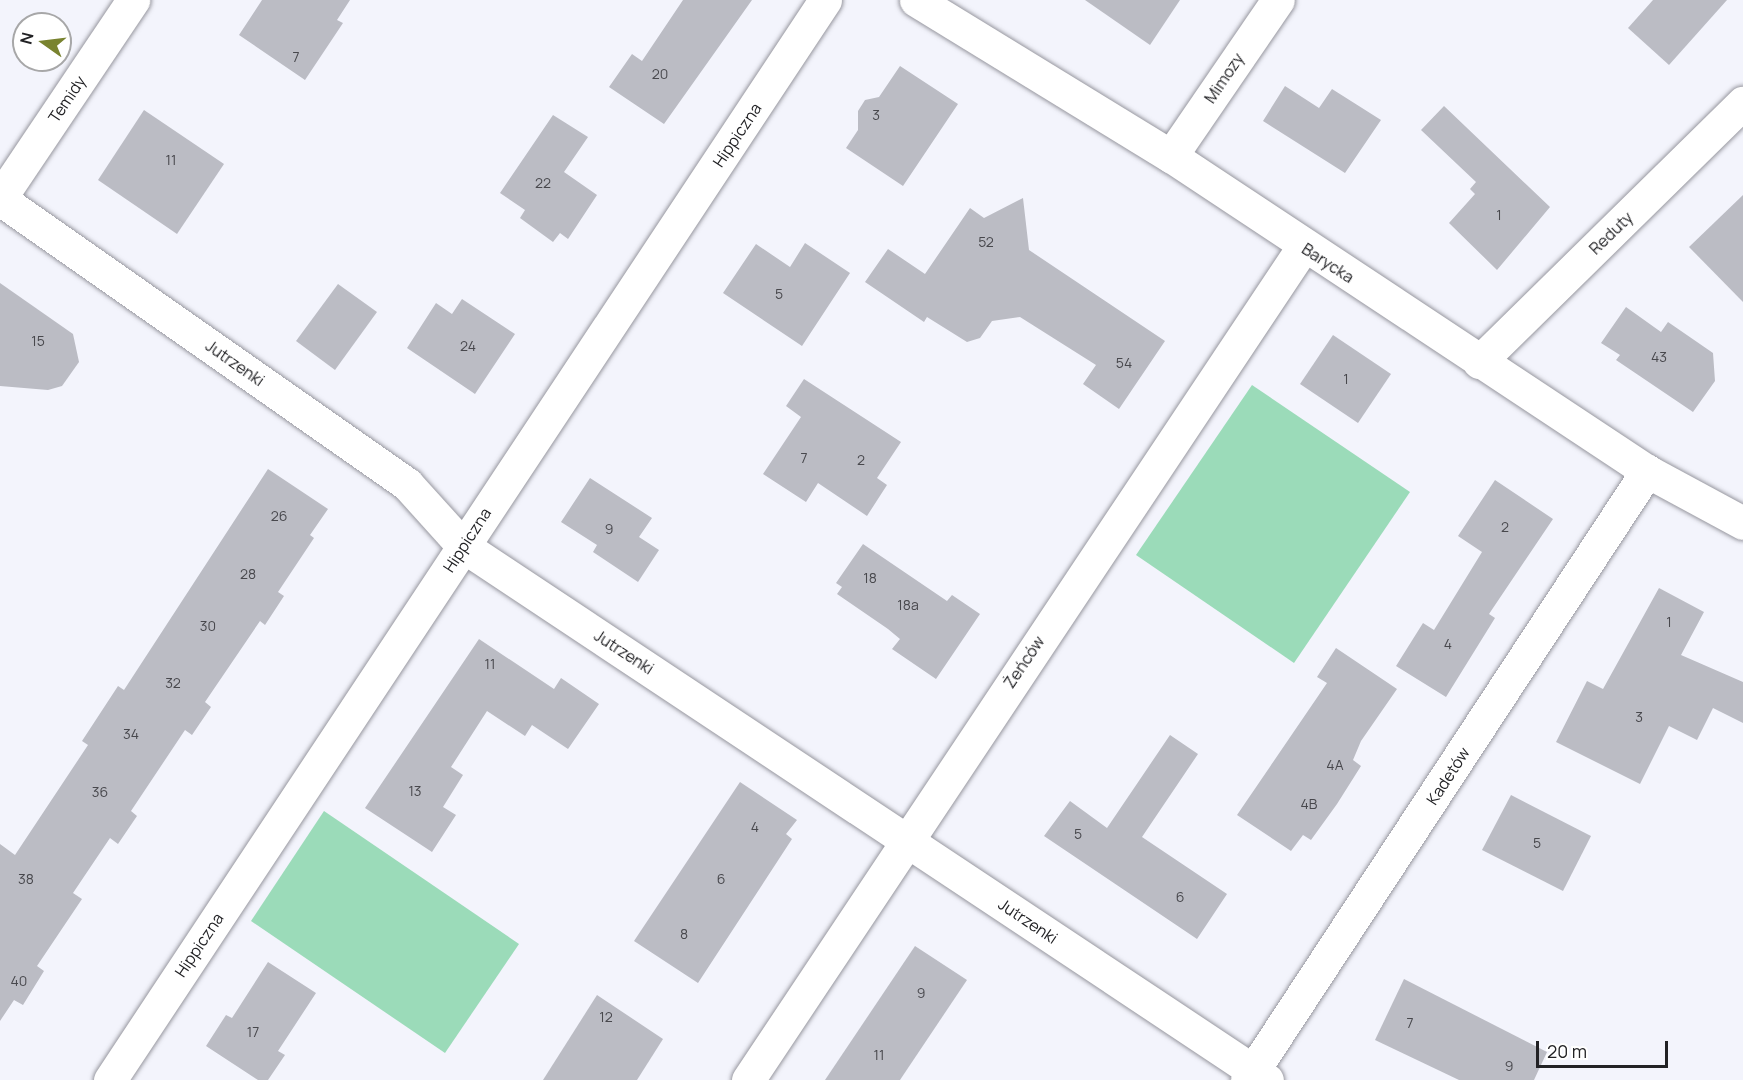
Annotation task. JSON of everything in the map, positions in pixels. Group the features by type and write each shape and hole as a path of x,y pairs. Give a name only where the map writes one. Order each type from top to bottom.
{"street":[{"name":"Temidy","path":"0,199 133,0"},
{"name":"Hippiczna","path":"110,1080 825,0"},
{"name":"Barycka","path":"916,0 1171,156 1303,247 1647,471 1743,523"},
{"name":"Mimozy","path":"1171,156 1278,0"},
{"name":"Reduty","path":"1479,362 1743,103"},
{"name":"Jutrzenki","path":"0,199 407,484 463,546 905,838 1255,1078"},
{"name":"Żeńców","path":"748,1080 905,838 1303,247"},
{"name":"Kadetów","path":"1255,1078 1647,471"}],"green space":[{"path":"1252,385 1410,492 1294,663 1136,555"},
{"path":"324,811 519,944 445,1053 251,921"}],"building":[{"path":"262,0 350,0 337,20 343,23 305,80 239,35"},
{"path":"683,0 752,0 664,124 609,87 632,54 642,61"},
{"path":"1085,0 1180,0 1150,45"},
{"path":"1653,0 1727,0 1669,65 1628,28"},
{"path":"900,66 958,104 903,186 846,148 858,130 858,111 865,100 879,97"},
{"path":"1285,86 1319,108 1332,89 1381,120 1345,173 1263,121"},
{"path":"1444,106 1550,207 1497,270 1449,223 1475,194 1470,189 1476,182 1421,130"},
{"path":"144,110 224,164 177,234 98,180"},
{"path":"553,115 588,137 564,172 597,195 568,239 560,233 553,242 520,218 525,210 500,193"},
{"path":"1743,195 1743,302 1689,247"},
{"path":"1023,198 1029,250 1165,341 1119,409 1083,384 1096,365 1020,317 992,321 980,338 967,342 927,317 924,322 865,282 888,249 925,274 970,208 984,218"},
{"path":"805,243 850,273 802,346 723,293 756,244 790,267"},
{"path":"0,283 73,334 79,362 62,386 48,390 0,386"},
{"path":"338,284 377,312 335,370 296,341"},
{"path":"462,299 515,334 475,394 407,348 436,303 452,314"},
{"path":"1626,307 1661,332 1668,322 1713,353 1715,381 1693,412 1616,360 1620,355 1601,343"},
{"path":"1333,335 1391,374 1358,423 1300,384"},
{"path":"804,379 901,442 877,478 887,485 867,516 818,483 806,502 763,474 801,417 786,406"},
{"path":"268,469 328,509 310,535 314,538 278,592 284,596 265,625 260,621 205,702 211,707 192,735 185,730 131,811 137,816 118,844 110,838 73,893 82,899 37,966 44,971 23,1005 14,1000 0,1021 0,844 15,855 88,745 82,741 118,686 124,690"},
{"path":"590,478 652,518 639,537 659,550 638,582 593,552 597,545 561,522"},
{"path":"1495,480 1553,519 1489,614 1495,618 1446,697 1396,666 1423,623 1434,630 1482,552 1458,536"},
{"path":"863,544 947,601 952,595 980,614 936,679 892,649 900,639 837,594 842,587 836,583"},
{"path":"1659,588 1704,612 1681,655 1743,682 1743,723 1713,708 1697,740 1669,726 1640,784 1556,742 1587,681 1603,689"},
{"path":"479,639 554,689 561,678 599,704 568,749 532,725 525,736 487,711 451,767 463,775 443,807 456,815 432,852 365,808"},
{"path":"1336,648 1397,689 1361,741 1353,760 1361,766 1337,804 1311,840 1303,835 1291,851 1237,815 1327,683 1317,677"},
{"path":"1170,735 1198,754 1142,837 1227,894 1197,939 1044,836 1070,801 1107,828"},
{"path":"740,782 797,820 786,834 792,839 698,983 634,941"},
{"path":"1511,795 1591,836 1563,891 1482,850"},
{"path":"915,946 967,980 900,1080 825,1080"},
{"path":"268,962 316,993 278,1051 285,1055 268,1080 258,1080 206,1046 226,1015 232,1018"},
{"path":"1404,979 1547,1052 1534,1080 1459,1080 1375,1040"},
{"path":"597,995 663,1039 637,1080 543,1080"}]}
